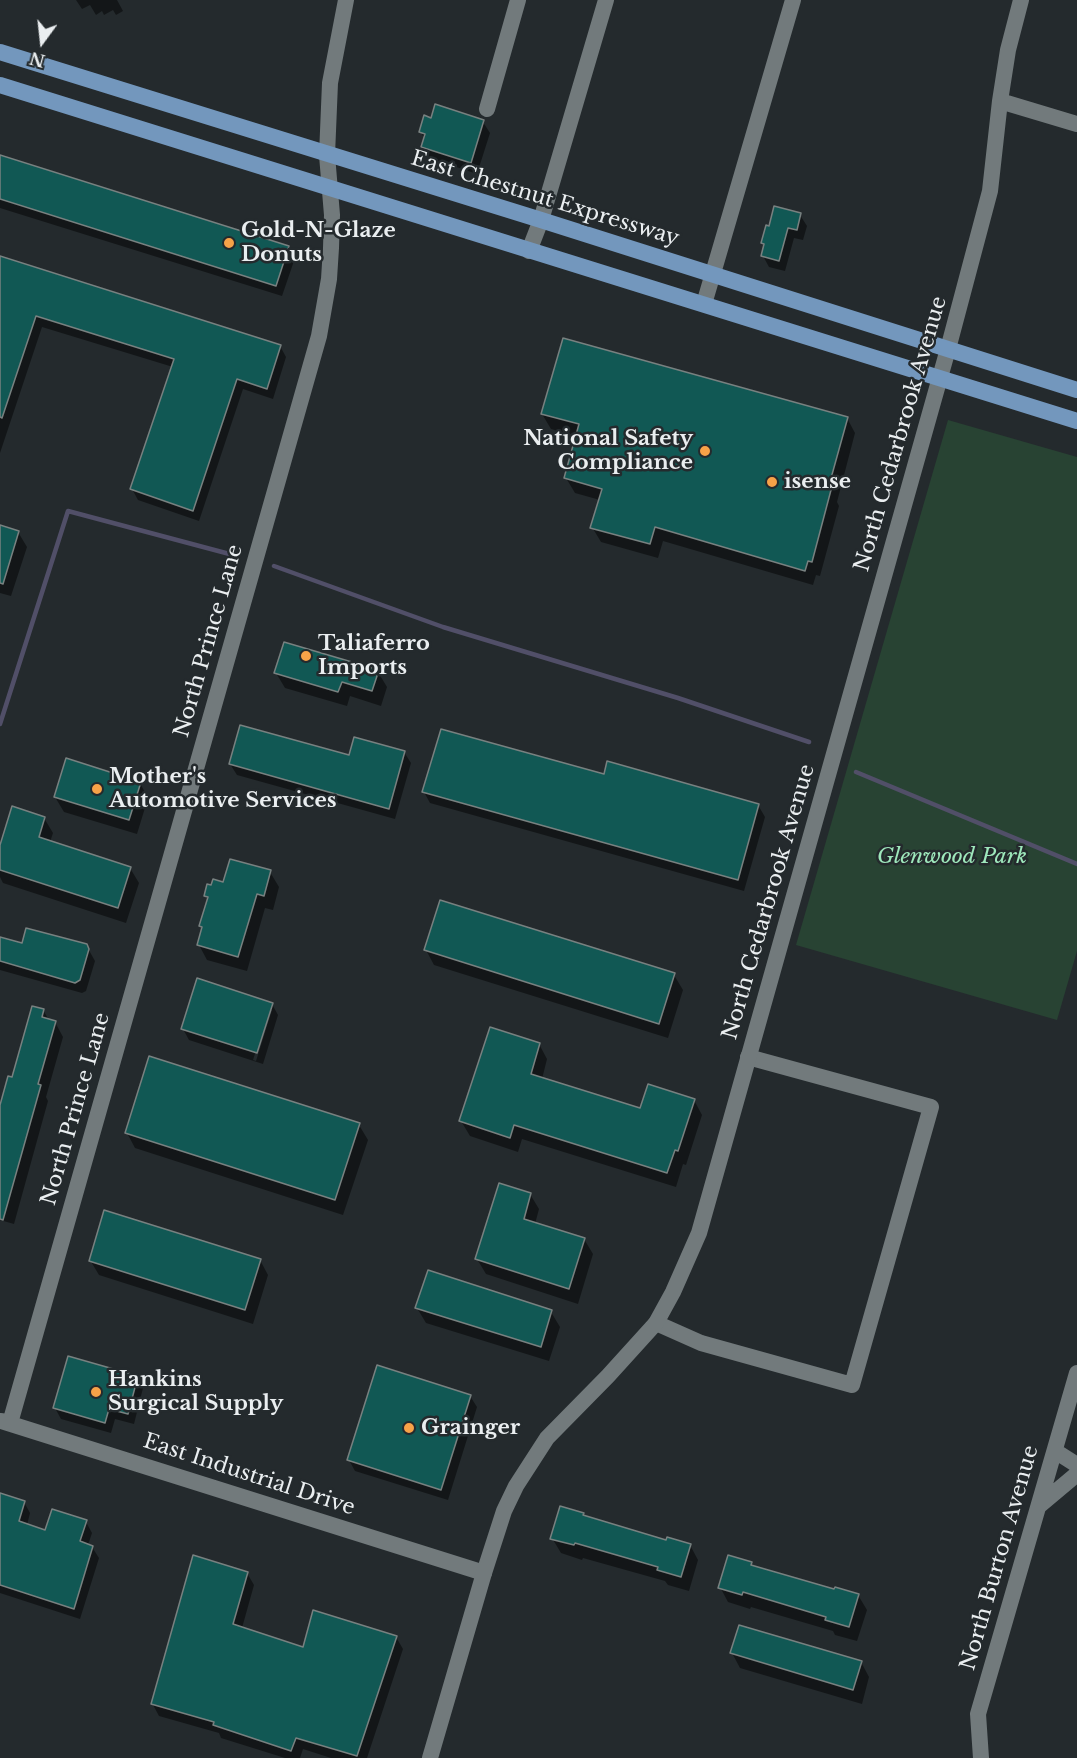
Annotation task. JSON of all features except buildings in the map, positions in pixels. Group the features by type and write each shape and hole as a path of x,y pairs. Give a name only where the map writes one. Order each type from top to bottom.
{"main road":[{"name":"East Chestnut Expressway","path":"0,52 1077,390"},
{"path":"0,85 1077,421"}],"street":[{"name":"North Prince Lane","path":"5,1422 319,336 329,279 332,215 327,155 330,83 346,0"},
{"path":"487,109 518,0"},
{"path":"529,251 541,220 606,0"},
{"path":"704,304 793,0"},
{"name":"North Cedarbrook Avenue","path":"430,1758 504,1511 530,1462 547,1438 615,1369 656,1323 673,1292 699,1233 948,350 990,191 1008,50 1021,0"},
{"path":"1000,101 1077,124"},
{"path":"656,1323 701,1343 852,1385 931,1107 748,1057"},
{"name":"North Burton Avenue","path":"981,1758 978,1714 1077,1373"},
{"name":"East Industrial Drive","path":"5,1422 484,1573"},
{"path":"1055,1452 1077,1465"},
{"path":"1040,1505 1077,1474"}],"green space":[{"name":"Glenwood Park","path":"948,420 1077,457 1077,951 1057,1020 796,945"}],"waterway":[{"path":"0,724 68,511 237,556"},
{"path":"274,566 443,627 678,698 809,742"},
{"path":"856,772 1077,864"}],"place":[{"name":"Gold-N-Glaze Donuts","path":"229,243"},
{"name":"National Safety Compliance","path":"705,451"},
{"name":"isense","path":"772,482"},
{"name":"Taliaferro Imports","path":"306,656"},
{"name":"Mother's Automotive Services","path":"97,789"},
{"name":"Hankins Surgical Supply","path":"96,1392"},
{"name":"Grainger","path":"409,1428"}]}
